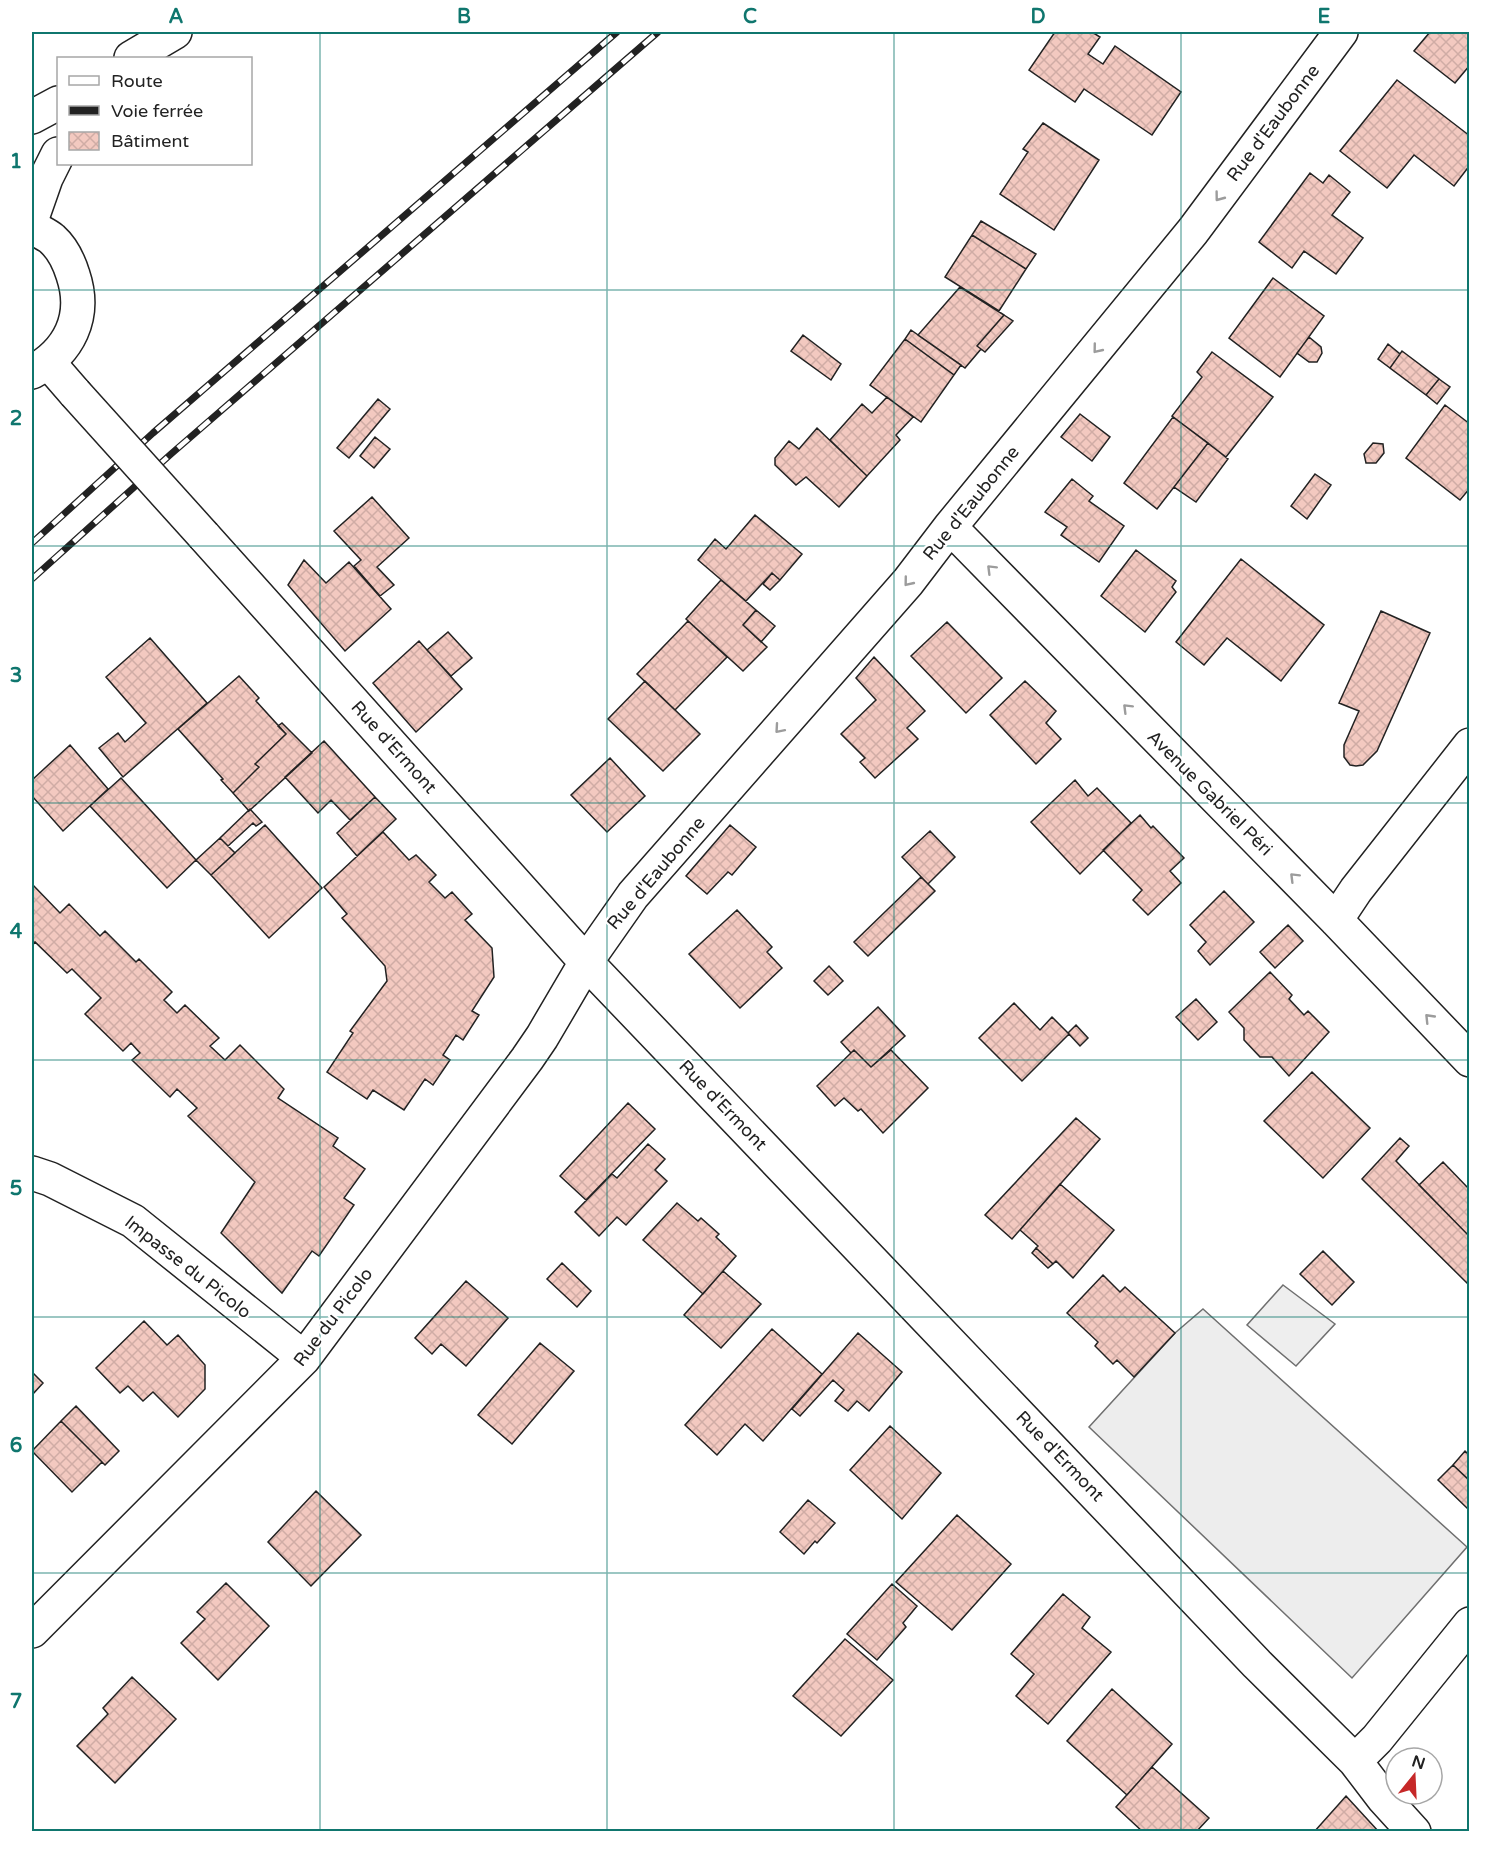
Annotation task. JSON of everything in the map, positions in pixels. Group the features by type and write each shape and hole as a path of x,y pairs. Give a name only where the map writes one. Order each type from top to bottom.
{"street":[{"path":"133,57 175,32"},
{"name":"Rue d'Eaubonne","path":"585,962 633,895 908,582 950,527 1193,231 1341,32"},
{"path":"32,117 57,104"},
{"path":"32,218 46,178 57,156"},
{"name":"Rue d'Ermont","path":"32,227 52,239 68,260 77,286 78,307 73,329 63,347 40,367 75,393 585,962 1257,1664 1355,1761 1384,1799 1414,1832"},
{"name":"Avenue Gabriel Péri","path":"950,527 1336,920 1470,1060"},
{"path":"1336,920 1356,890 1470,745"},
{"name":"Rue du Picolo","path":"32,1631 304,1358 527,1059 585,962"},
{"name":"Impasse du Picolo","path":"32,1173 50,1179 133,1221 304,1358"},
{"path":"1355,1761 1377,1739 1470,1623"}],"shaded area":[{"path":"1283,1285 1335,1324 1296,1366 1247,1325"},
{"path":"1203,1309 1467,1547 1352,1678 1089,1427 1175,1333"}],"building":[{"path":"1055,32 1092,32 1100,37 1088,54 1103,64 1115,46 1181,92 1152,135 1084,89 1075,102 1029,70"},
{"path":"1430,32 1470,32 1470,65 1455,83 1414,51"},
{"path":"1397,80 1470,136 1470,165 1454,186 1414,155 1387,188 1340,151"},
{"path":"1043,123 1099,160 1054,230 1000,194 1028,152 1023,149"},
{"path":"1310,173 1323,183 1329,175 1350,192 1332,215 1363,238 1336,274 1304,251 1292,268 1259,242"},
{"path":"981,221 1036,254 1026,269 972,235"},
{"path":"972,235 1026,269 999,311 945,277"},
{"path":"1273,278 1324,316 1280,377 1229,338"},
{"path":"960,287 1004,315 977,346 981,349 965,368 918,335"},
{"path":"1004,315 1013,321 985,352 977,346"},
{"path":"911,330 961,365 954,375 905,339"},
{"path":"803,335 841,364 831,380 791,351"},
{"path":"1309,337 1321,347 1322,353 1317,362 1309,362 1297,353"},
{"path":"905,339 954,375 921,422 870,385"},
{"path":"1388,344 1400,354 1390,368 1378,359"},
{"path":"1402,351 1439,379 1426,395 1390,368"},
{"path":"1212,352 1273,397 1226,457 1172,416 1202,377 1197,372"},
{"path":"1439,379 1450,387 1437,404 1426,395"},
{"path":"887,397 913,417 896,435 900,440 867,476 830,440 862,404 872,413"},
{"path":"378,399 390,409 349,458 337,448"},
{"path":"1445,405 1470,424 1470,488 1460,500 1406,458"},
{"path":"1080,414 1110,437 1092,461 1061,437"},
{"path":"1173,417 1208,443 1157,509 1124,483"},
{"path":"817,428 867,476 839,507 806,477 796,485 775,465 775,458 789,441 799,449"},
{"path":"375,437 390,449 374,468 360,456"},
{"path":"1208,443 1228,459 1196,502 1174,487"},
{"path":"1373,443 1383,444 1384,453 1376,463 1366,463 1364,454"},
{"path":"1315,474 1331,485 1307,519 1291,506"},
{"path":"1072,479 1093,496 1089,501 1124,526 1099,562 1061,535 1067,527 1045,512"},
{"path":"372,497 409,538 377,567 394,585 380,596 354,566 361,560 334,531"},
{"path":"755,515 802,554 780,580 772,573 746,601 698,560 715,539 726,549"},
{"path":"1136,550 1176,581 1172,587 1176,592 1145,632 1101,596"},
{"path":"1241,559 1324,625 1281,681 1227,638 1204,665 1176,642"},
{"path":"304,560 326,583 349,562 391,609 345,651 288,585"},
{"path":"772,573 780,580 770,590 763,584"},
{"path":"721,580 756,610 743,625 767,647 743,671 686,619"},
{"path":"756,610 775,626 761,642 743,625"},
{"path":"1381,611 1430,633 1377,751 1363,765 1350,765 1344,757 1344,745 1359,711 1339,703"},
{"path":"688,621 727,657 675,710 637,674"},
{"path":"947,622 1002,678 966,713 911,656"},
{"path":"448,632 472,658 451,676 427,650"},
{"path":"150,638 207,703 123,777 99,748 118,733 125,742 146,723 106,677"},
{"path":"419,641 462,689 416,732 373,683"},
{"path":"874,657 925,711 907,728 918,739 875,778 860,762 865,758 841,734 876,700 856,678"},
{"path":"239,676 259,698 256,701 286,734 255,764 259,767 233,793 178,729"},
{"path":"645,681 700,734 663,771 608,719"},
{"path":"1025,681 1056,711 1046,723 1061,739 1036,764 990,715"},
{"path":"282,723 312,753 249,811 233,793 259,767 255,764 286,734 278,726"},
{"path":"324,741 375,797 350,820 331,800 318,813 285,777"},
{"path":"70,745 108,789 63,831 32,796 32,780"},
{"path":"610,758 645,796 607,832 571,795"},
{"path":"121,778 196,860 167,888 90,806"},
{"path":"1075,780 1088,796 1097,788 1131,823 1080,874 1031,822"},
{"path":"375,797 396,819 357,856 337,833"},
{"path":"250,809 262,822 256,826 253,823 228,846 220,838"},
{"path":"1140,815 1184,858 1170,871 1181,883 1148,915 1133,900 1142,890 1103,850"},
{"path":"265,825 322,888 269,938 211,875"},
{"path":"730,825 756,847 732,875 728,872 707,894 686,876"},
{"path":"930,831 955,857 928,884 902,857"},
{"path":"383,832 409,860 416,855 436,875 429,882 445,898 452,892 472,914 465,920 492,948 494,977 472,1011 479,1015 463,1040 456,1035 443,1055 450,1060 433,1085 425,1079 404,1110 373,1090 367,1099 327,1072 353,1033 350,1031 387,981 385,966 342,918 347,914 324,887"},
{"path":"220,838 235,853 211,875 196,860"},
{"path":"921,877 935,891 868,956 854,942"},
{"path":"32,884 60,913 69,904 100,936 105,931 136,962 139,959 172,992 164,1000 177,1013 185,1005 219,1038 210,1046 225,1060 240,1045 284,1089 278,1098 338,1138 333,1146 365,1169 344,1198 354,1205 319,1256 312,1251 282,1293 221,1233 255,1182 188,1116 197,1108 177,1089 170,1097 132,1060 140,1053 131,1043 123,1051 85,1014 101,998 72,969 67,973 35,942 32,946"},
{"path":"1224,891 1254,922 1210,965 1198,951 1206,942 1190,925"},
{"path":"737,910 772,947 767,952 782,968 740,1008 689,954"},
{"path":"1288,925 1303,941 1275,968 1260,952"},
{"path":"829,966 843,981 828,995 814,981"},
{"path":"1270,972 1292,995 1289,999 1304,1015 1308,1011 1329,1032 1289,1076 1272,1057 1260,1057 1244,1040 1244,1028 1229,1012"},
{"path":"1196,999 1217,1022 1198,1040 1176,1017"},
{"path":"1014,1003 1040,1030 1052,1017 1069,1034 1022,1081 979,1038"},
{"path":"878,1007 905,1036 871,1067 854,1050 851,1053 841,1042"},
{"path":"1076,1025 1088,1038 1080,1046 1068,1033"},
{"path":"854,1050 871,1067 891,1050 928,1088 883,1133 861,1109 858,1111 844,1098 835,1106 817,1086"},
{"path":"1312,1072 1370,1128 1323,1178 1264,1121"},
{"path":"628,1103 655,1129 586,1200 560,1176"},
{"path":"1076,1118 1100,1139 1012,1239 985,1215"},
{"path":"1400,1138 1409,1146 1396,1161 1470,1237 1470,1286 1362,1179"},
{"path":"648,1144 665,1159 655,1170 667,1181 626,1225 617,1217 599,1236 575,1212 612,1174 617,1178"},
{"path":"1443,1162 1470,1190 1470,1237 1419,1185"},
{"path":"1060,1184 1114,1230 1073,1278 1056,1261 1053,1264 1020,1230"},
{"path":"677,1203 698,1221 701,1218 719,1234 716,1237 736,1256 703,1294 643,1240"},
{"path":"1036,1248 1053,1264 1048,1268 1032,1253"},
{"path":"1323,1251 1354,1282 1332,1305 1300,1274"},
{"path":"562,1263 591,1291 577,1307 547,1279"},
{"path":"723,1271 761,1304 721,1348 684,1315"},
{"path":"1103,1275 1120,1292 1125,1287 1175,1333 1134,1377 1117,1360 1113,1364 1095,1346 1098,1342 1067,1313"},
{"path":"466,1281 508,1318 466,1366 441,1344 432,1354 415,1338"},
{"path":"144,1321 167,1345 178,1335 205,1365 205,1389 178,1417 153,1392 143,1401 128,1386 120,1393 96,1368"},
{"path":"772,1329 822,1374 763,1441 745,1424 717,1455 685,1425"},
{"path":"858,1333 902,1372 869,1411 857,1401 848,1411 835,1401 844,1390 833,1380 800,1416 792,1409"},
{"path":"540,1343 574,1371 512,1444 478,1415"},
{"path":"32,1372 43,1383 32,1395"},
{"path":"76,1406 119,1451 105,1465 61,1421"},
{"path":"61,1421 102,1462 72,1492 32,1451"},
{"path":"890,1426 941,1473 902,1519 850,1470"},
{"path":"1465,1451 1470,1456 1468,1479 1453,1465"},
{"path":"1453,1465 1468,1479 1470,1478 1470,1507 1468,1509 1438,1480"},
{"path":"316,1491 361,1535 311,1586 268,1542"},
{"path":"808,1500 835,1523 804,1554 780,1532"},
{"path":"957,1515 1011,1564 952,1630 896,1582"},
{"path":"226,1583 269,1626 218,1680 181,1643 205,1619 197,1612"},
{"path":"892,1584 917,1606 903,1623 906,1627 877,1660 847,1634"},
{"path":"1063,1594 1090,1617 1082,1628 1111,1652 1048,1724 1016,1696 1034,1674 1011,1654"},
{"path":"845,1639 893,1680 841,1736 793,1696"},
{"path":"132,1677 176,1719 115,1783 77,1746 108,1714 103,1708"},
{"path":"1112,1689 1172,1744 1127,1795 1067,1741"},
{"path":"1152,1767 1209,1818 1196,1832 1143,1832 1116,1807"},
{"path":"1346,1796 1379,1832 1314,1832"}],"railway":[{"path":"32,543 153,433 617,32"},
{"path":"32,579 171,454 658,32"}]}
